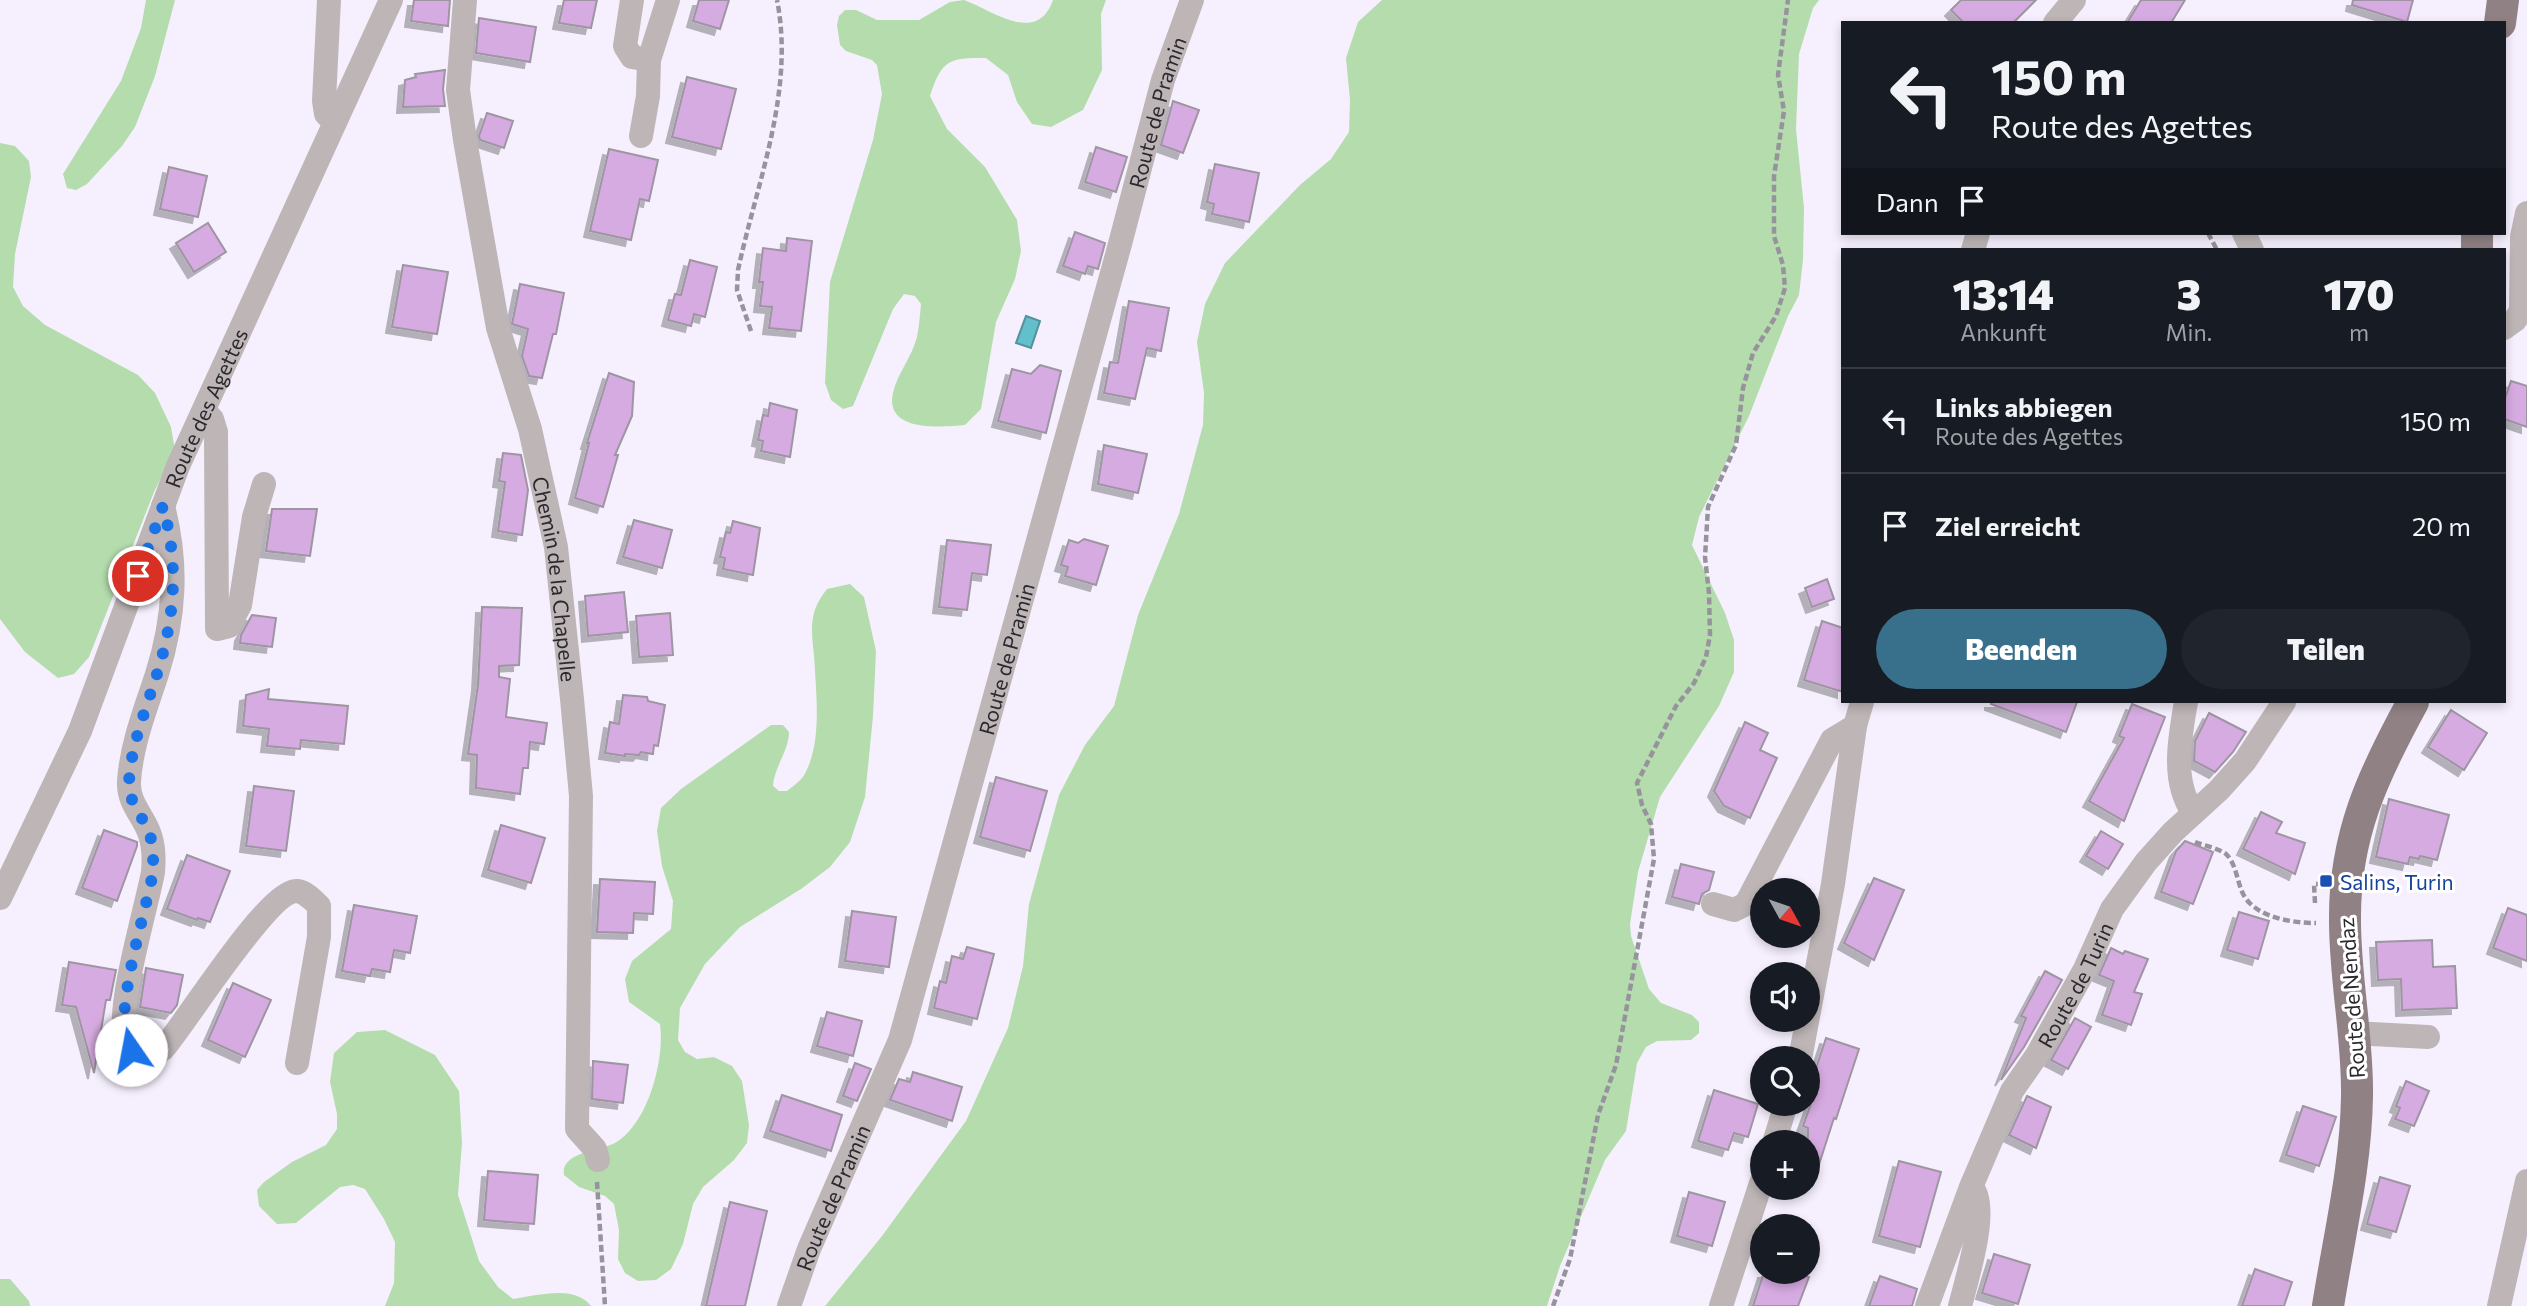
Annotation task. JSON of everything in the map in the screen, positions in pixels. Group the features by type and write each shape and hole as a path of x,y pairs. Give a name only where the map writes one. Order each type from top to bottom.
{"main road":[{"path":"2500,21 2503,0"},
{"name":"Route de Nendaz","path":"2329,1306 2352,1168 2357,1095 2344,922 2346,882 2358,818 2372,781 2412,703"}],"street":[{"path":"329,0 324,101 326,114 335,122"},
{"name":"Route des Agettes","path":"0,898 80,732 163,506 204,411 391,0"},
{"name":"Chemin de la Chapelle","path":"465,0 458,90 467,154 498,328 530,429 556,547 581,796 577,1129 595,1149 598,1160"},
{"path":"632,0 625,46 632,57 649,60"},
{"path":"641,136 648,96 649,60 668,0"},
{"name":"Route de Pramin","path":"789,1306 809,1249 900,1040 1160,92 1192,0"},
{"path":"2057,21 2074,0"},
{"path":"2506,327 2521,311 2522,237 2527,214"},
{"path":"204,411 212,419 216,432 217,629 229,626 240,605 254,517 264,484"},
{"path":"163,506 174,559 173,591 168,630 135,747 129,783 131,800 150,835 154,857 153,873 132,971 124,1019 125,1039 131,1050 140,1056 149,1057 163,1049 255,926 281,897 296,891 309,896 319,906 320,921 298,1063"},
{"path":"1802,1046 1833,884 1855,726 1862,703"},
{"path":"2186,703 2181,733 2181,781 2193,812"},
{"name":"Route de Turin","path":"1927,1306 1971,1188 2012,1091 2037,1055 2085,969 2112,909 2146,862 2245,761 2283,703"},
{"path":"1713,904 1734,910 1746,904 1832,740 1855,726"},
{"path":"2353,1033 2428,1037"},
{"path":"2499,1306 2527,1181"},
{"path":"1960,1306 1976,1236 1979,1201 1971,1188"},
{"path":"1721,1306 1756,1200"}],"path":[{"path":"751,331 737,290 738,270 777,107 782,59 777,0"},
{"path":"1553,1306 1570,1259 1598,1115 1616,1065 1654,859 1651,824 1642,805 1637,783 1676,706 1694,683 1706,657 1710,635 1709,593 1704,557 1708,508 1736,445 1743,388 1753,353 1776,316 1784,288 1783,264 1774,236 1774,176 1784,111 1778,75 1788,0"},
{"path":"2183,838 2229,857 2243,897 2255,909 2275,917 2316,923"},
{"path":"598,1160 605,1306"}],"green space":[{"path":"146,0 175,0 155,76 135,127 122,146 87,184 76,190 67,188 63,174 121,81 141,28"},
{"path":"964,0 1000,17 1025,23 1036,21 1046,14 1053,0 1106,0 1101,14 1102,70 1083,110 1051,127 1032,124 1017,102 1008,75 986,58 955,60 939,74 930,96 947,129 985,167 1017,220 1021,251 1015,279 996,322 981,409 965,425 917,425 897,415 893,406 895,386 917,337 921,304 915,296 904,294 893,309 853,406 843,409 831,400 825,383 830,282 873,140 882,94 877,65 872,60 846,51 840,45 837,25 839,16 845,10 856,10 877,20 919,20 950,2"},
{"path":"1382,0 1819,0 1813,8 1799,54 1796,129 1804,208 1799,295 1788,316 1749,416 1699,517 1692,545 1725,613 1734,640 1734,672 1719,706 1660,797 1638,872 1630,924 1631,936 1649,989 1661,1003 1692,1015 1699,1022 1699,1033 1691,1040 1657,1041 1646,1047 1637,1063 1626,1131 1605,1160 1560,1266 1547,1306 825,1306 882,1236 966,1121 1008,1028 1023,966 1029,904 1059,795 1085,745 1114,706 1138,615 1179,514 1203,425 1204,393 1197,342 1205,304 1225,263 1300,185 1331,159 1349,132 1350,100 1346,58 1358,22"},
{"path":"0,143 15,146 29,161 31,177 15,254 13,287 23,306 45,325 138,375 155,393 171,427 175,450 154,492 89,657 74,674 58,678 25,652 0,619"},
{"path":"850,584 864,597 876,651 865,797 850,842 830,867 801,889 740,927 705,964 680,1008 678,1040 685,1052 697,1059 714,1057 732,1066 742,1081 749,1125 747,1143 734,1160 703,1187 693,1204 683,1244 671,1269 656,1280 638,1281 625,1273 618,1259 619,1230 614,1204 605,1196 579,1187 564,1175 564,1167 574,1157 615,1143 627,1134 645,1106 657,1072 660,1024 629,1002 625,979 632,961 671,929 673,901 662,866 657,831 661,808 681,789 771,725 783,725 789,732 773,786 779,791 787,791 803,777 813,753 817,725 812,638 815,609 827,589"},
{"path":"385,1030 435,1055 459,1091 462,1143 458,1195 479,1261 498,1287 513,1299 565,1293 584,1299 591,1306 385,1306 394,1283 395,1242 365,1189 353,1185 340,1187 296,1223 277,1224 259,1206 257,1190 264,1182 292,1162 326,1145 337,1129 337,1114 330,1082 334,1053 357,1032"},
{"path":"0,1279 10,1279 29,1301 30,1306 0,1306"}],"water":[{"path":"1026,316 1040,321 1031,348 1016,343"}],"building":[{"path":"414,0 450,0 448,26 411,21"},
{"path":"564,0 597,0 591,28 559,23"},
{"path":"699,0 729,0 720,29 693,21"},
{"path":"1961,0 2036,0 2015,21 1962,21 1951,10"},
{"path":"2141,0 2185,0 2172,21 2128,21"},
{"path":"2353,0 2413,0 2407,21 2352,5"},
{"path":"479,18 536,27 530,62 476,53"},
{"path":"445,70 445,106 403,107 405,80 416,77 415,74"},
{"path":"687,77 736,89 721,149 672,137"},
{"path":"1173,101 1199,110 1183,153 1161,145"},
{"path":"487,113 513,121 504,148 480,140"},
{"path":"1096,147 1127,157 1116,192 1085,182"},
{"path":"609,149 658,160 649,201 640,199 631,240 590,231"},
{"path":"1215,164 1259,173 1249,222 1212,214 1214,204 1207,202"},
{"path":"169,167 207,176 198,217 160,209"},
{"path":"208,223 226,252 194,272 176,243"},
{"path":"1075,232 1105,243 1098,269 1088,266 1085,274 1063,266"},
{"path":"787,238 812,241 801,331 769,328 772,307 760,306 763,282 759,282 763,248 786,251"},
{"path":"690,260 717,267 705,317 694,314 691,326 668,320 675,294 681,295"},
{"path":"403,265 448,272 437,334 392,327"},
{"path":"520,284 564,293 556,334 553,334 542,378 529,376 522,356 528,329 512,324"},
{"path":"1129,301 1169,308 1161,351 1147,348 1135,399 1104,393 1110,362 1118,363"},
{"path":"1040,365 1061,371 1046,433 998,421 1012,369 1031,374"},
{"path":"609,373 634,382 632,416 615,455 618,455 603,507 575,498 587,443"},
{"path":"2511,381 2527,386 2527,427 2506,420 2506,395"},
{"path":"770,403 797,410 790,457 761,451 763,441 758,440 763,415 768,416"},
{"path":"1104,445 1147,454 1138,493 1098,484"},
{"path":"503,453 521,455 528,490 522,535 498,531 505,482 499,481"},
{"path":"272,509 317,509 310,556 266,551"},
{"path":"634,520 672,530 662,568 623,557"},
{"path":"733,521 760,528 753,575 723,569 725,558 720,557 726,532 730,533"},
{"path":"1084,539 1108,546 1096,585 1065,576 1068,567 1061,565 1069,540 1078,543"},
{"path":"947,540 991,545 987,575 972,573 967,610 939,607"},
{"path":"1827,579 1834,599 1812,607 1805,588"},
{"path":"624,592 628,632 588,636 585,596"},
{"path":"482,607 522,608 519,665 499,666 499,677 510,679 506,717 547,723 544,744 530,742 528,768 523,768 520,794 476,788 477,755 468,754 478,685"},
{"path":"670,613 673,655 639,657 636,616"},
{"path":"252,615 276,618 272,647 240,643 241,635"},
{"path":"1822,621 1841,627 1841,691 1804,680"},
{"path":"269,689 268,699 348,706 344,744 301,740 300,749 267,746 269,729 243,726 246,695"},
{"path":"623,695 647,697 648,701 665,705 658,746 654,745 653,754 641,752 639,755 625,756 605,753 610,722 619,724"},
{"path":"1991,703 2077,703 2066,732"},
{"path":"2132,704 2165,717 2124,821 2089,801 2124,738 2119,736"},
{"path":"2451,710 2487,733 2464,770 2428,747"},
{"path":"2209,713 2246,732 2215,772 2194,761 2195,741"},
{"path":"1745,722 1768,733 1760,750 1777,758 1750,818 1724,806 1714,791"},
{"path":"996,777 1047,791 1030,851 980,837"},
{"path":"254,786 294,791 286,851 246,846"},
{"path":"2389,799 2449,815 2437,860 2410,857 2408,864 2376,857"},
{"path":"2261,812 2282,822 2276,833 2305,843 2295,874 2243,849"},
{"path":"501,825 545,838 531,883 488,870"},
{"path":"104,830 137,842 117,901 82,888"},
{"path":"2101,831 2123,844 2108,869 2086,856"},
{"path":"2185,841 2213,852 2193,904 2161,892 2176,851"},
{"path":"187,855 230,871 210,922 167,909"},
{"path":"1681,864 1714,872 1709,890 1702,894 1699,904 1672,897"},
{"path":"1874,878 1904,890 1874,960 1844,943"},
{"path":"600,879 655,882 653,914 634,913 633,933 597,932"},
{"path":"354,905 417,916 410,953 394,950 390,972 372,969 370,976 342,971"},
{"path":"2508,908 2527,915 2527,961 2493,948"},
{"path":"852,911 896,917 889,967 845,961"},
{"path":"2239,912 2269,921 2258,959 2227,950"},
{"path":"2432,940 2433,967 2455,966 2457,1008 2402,1010 2401,979 2378,980 2376,942"},
{"path":"967,947 994,954 977,1019 934,1008 940,981 946,983 952,956 963,959"},
{"path":"2111,948 2123,954 2125,951 2148,959 2134,992 2142,994 2131,1025 2102,1015 2114,981 2099,975"},
{"path":"69,962 116,970 110,1000 106,1000 94,1073 76,1007 62,1005"},
{"path":"146,968 183,975 177,1005 171,1013 140,1007"},
{"path":"2045,971 2062,980 2024,1047 2001,1080 2026,1018 2021,1016"},
{"path":"233,983 271,1000 245,1057 208,1040"},
{"path":"827,1012 862,1021 853,1056 817,1046"},
{"path":"2075,1018 2091,1027 2068,1069 2051,1060"},
{"path":"1826,1038 1859,1049 1820,1161 1820,1130 1808,1130 1803,1126 1807,1116 1820,1116 1820,1056"},
{"path":"593,1061 628,1065 623,1103 592,1099"},
{"path":"855,1063 871,1069 857,1101 843,1096"},
{"path":"913,1072 962,1087 952,1121 890,1100 899,1079 910,1082"},
{"path":"2406,1081 2429,1091 2414,1126 2395,1119 2400,1108 2396,1106"},
{"path":"1714,1090 1750,1101 1750,1116 1754,1116 1748,1137 1734,1133 1728,1150 1698,1141"},
{"path":"782,1095 842,1115 831,1151 770,1131"},
{"path":"2027,1096 2051,1107 2036,1148 2009,1135"},
{"path":"2303,1106 2336,1117 2319,1166 2286,1155"},
{"path":"1899,1161 1941,1172 1920,1247 1879,1236"},
{"path":"488,1171 538,1175 534,1224 484,1220"},
{"path":"2380,1177 2410,1186 2396,1232 2367,1224"},
{"path":"1689,1192 1725,1202 1712,1246 1677,1236"},
{"path":"730,1202 767,1211 745,1306 706,1306"},
{"path":"1994,1254 2030,1265 2018,1304 1982,1293"},
{"path":"2255,1269 2292,1282 2284,1306 2242,1306"},
{"path":"1880,1276 1917,1289 1912,1306 1869,1306"},
{"path":"1760,1284 1806,1284 1798,1306 1753,1306"}],"place":[{"name":"Salins, Turin","path":"2326,881"}],"route":[{"path":"131,1050 125,1039 124,1019 154,857 150,835 131,800 129,783 135,747 168,630 173,591 174,559 163,506 138,576"}]}
